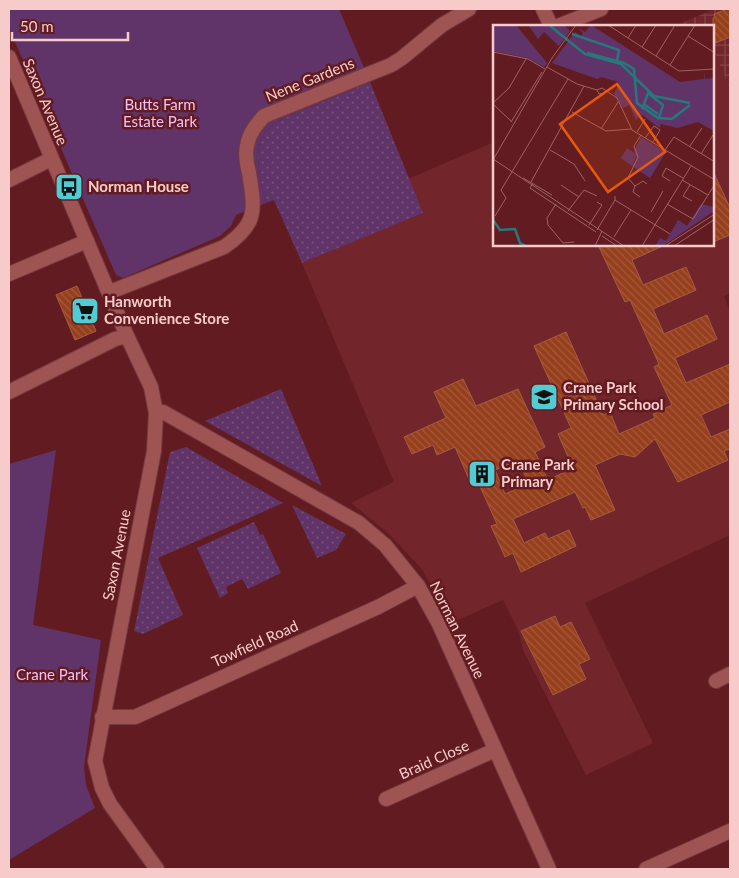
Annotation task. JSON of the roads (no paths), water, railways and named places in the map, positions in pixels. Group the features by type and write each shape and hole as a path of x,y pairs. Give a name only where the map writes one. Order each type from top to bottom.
{"street":[{"name":"Nene Gardens","path":"110,292 224,247 238,237 250,222 254,204 247,164 247,146 253,129 264,116 391,64 402,58 442,25 469,9"},
{"path":"543,9 551,25"},
{"path":"561,25 601,9"},
{"name":"Saxon Avenue","path":"9,57 127,336 151,387 156,413 154,450 94,761 102,788 110,804 157,869"},
{"name":"Saxon Avenue","path":"9,180 51,159"},
{"path":"9,274 87,241"},
{"path":"9,392 115,339 127,336"},
{"name":"Norman Avenue","path":"156,413 163,412 359,523 385,545 418,586 438,622 549,869"},
{"name":"Towfield Road","path":"102,717 135,717 378,607 418,586"},
{"path":"716,681 730,674"},
{"name":"Braid Close","path":"386,799 495,750"},
{"path":"646,869 730,831"}],"place":[{"name":"Norman House","path":"69,187"},
{"name":"Hanworth Convenience Store","path":"85,311"},
{"name":"Crane Park Primary School","path":"544,397"},
{"name":"Crane Park Primary","path":"482,474"}],"park label":[{"name":"Butts Farm Estate Park","path":"160,114"},
{"name":"Crane Park","path":"52,675"}]}
